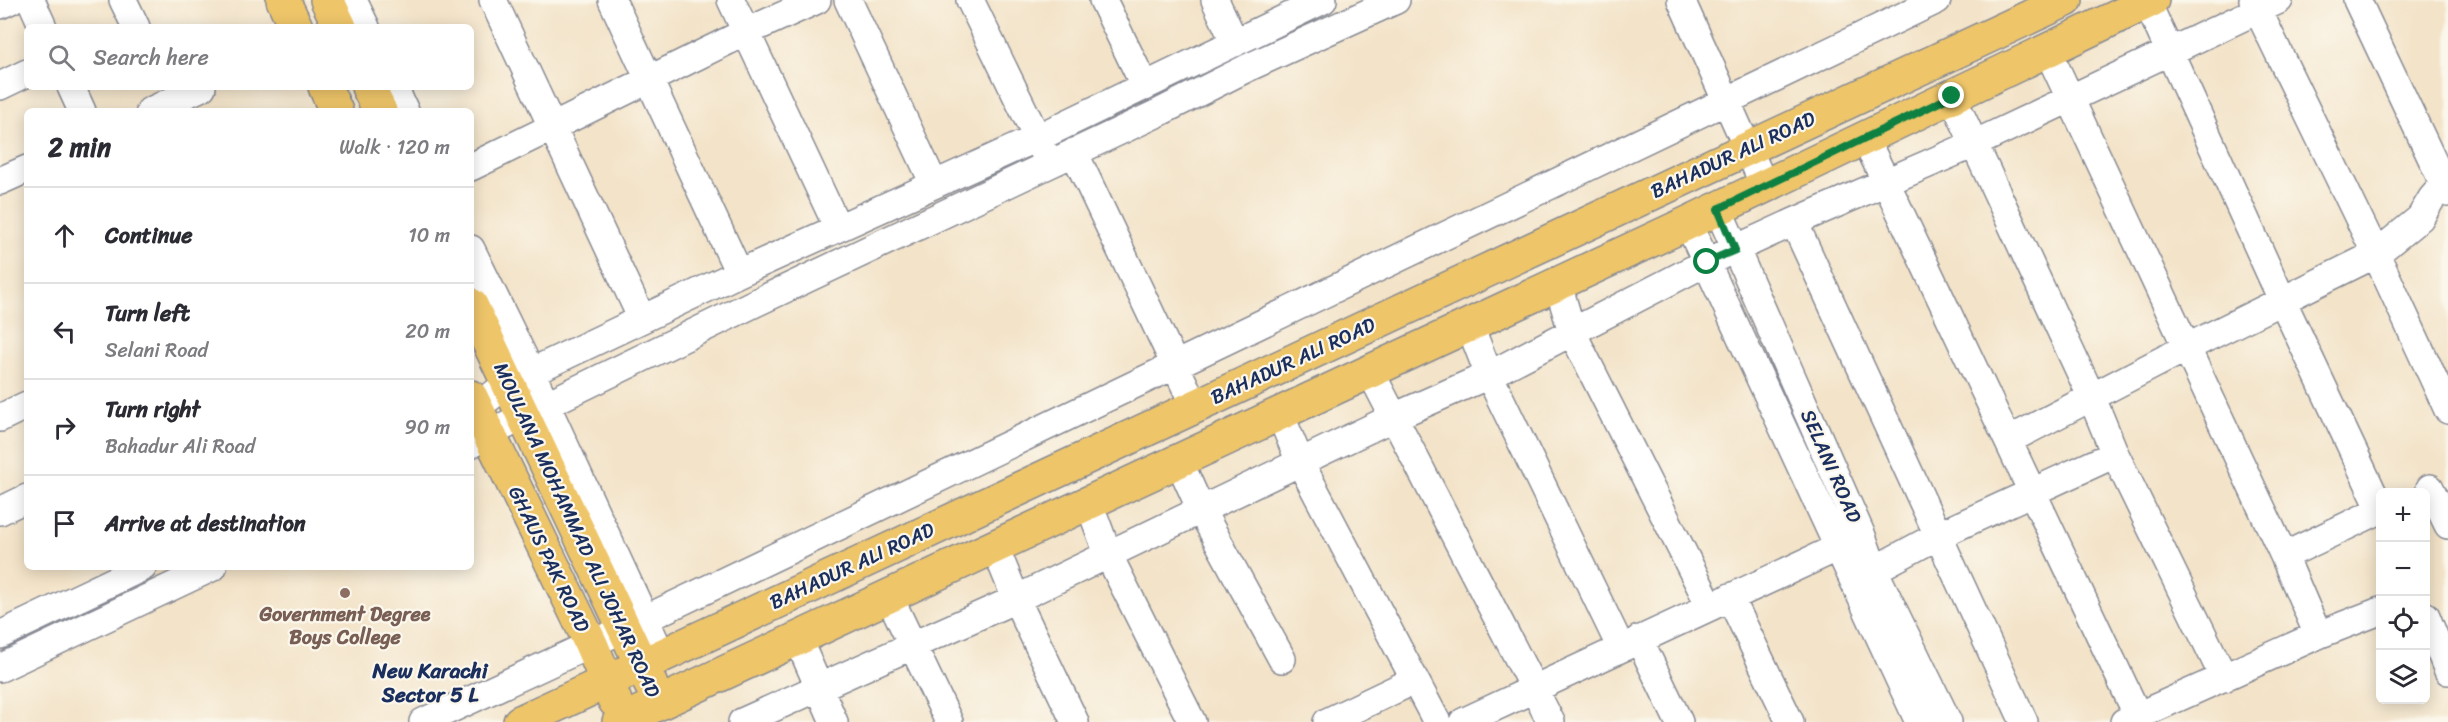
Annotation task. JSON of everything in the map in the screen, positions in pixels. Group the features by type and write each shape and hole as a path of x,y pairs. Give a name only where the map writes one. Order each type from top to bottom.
{"main road":[{"path":"283,0 295,24"},
{"name":"BAHADUR ALI ROAD","path":"519,722 2066,0"},
{"name":"BAHADUR ALI ROAD","path":"622,721 663,712 798,639 1765,187 2149,1"},
{"path":"326,90 335,108"},
{"path":"370,90 378,108"},
{"name":"MOULANA MOHAMMAD ALI JOHAR ROAD","path":"474,309 520,378 635,623 651,660 663,712"},
{"name":"GHAUS PAK ROAD","path":"476,419 591,644 622,721"}],"street":[{"path":"0,5 11,0"},
{"path":"31,0 43,24"},
{"path":"123,0 135,24"},
{"path":"493,0 642,320"},
{"path":"612,0 739,273"},
{"path":"731,0 838,228"},
{"path":"474,167 746,32 817,0"},
{"path":"848,0 934,184"},
{"path":"970,0 1049,163"},
{"path":"1103,0 1145,87"},
{"path":"1215,0 1235,43"},
{"path":"476,419 520,378 739,273 1037,138 1323,0"},
{"path":"476,419 535,410 1158,113 1247,68 1396,0"},
{"path":"1681,0 1765,187"},
{"path":"423,722 591,644 1937,0"},
{"path":"2009,440 2186,348 2376,254 2420,218 2432,198 2447,189 2357,0"},
{"path":"2149,1 2168,51 2376,500"},
{"path":"742,722 1016,599 1395,416 1489,375 1707,262 1974,144 2263,3 2448,410"},
{"path":"2047,49 2284,556 2318,635"},
{"path":"0,86 24,74"},
{"path":"72,90 81,108"},
{"path":"165,103 195,90"},
{"path":"395,90 404,108"},
{"path":"1952,96 2092,398 2115,454 2224,678"},
{"path":"1865,138 2009,440 2131,719 2318,635 2376,613"},
{"path":"1074,152 1195,407"},
{"path":"0,181 24,170"},
{"name":"SELANI ROAD","path":"1718,209 1920,722"},
{"path":"1794,222 2024,722"},
{"name":"SELANI ROAD","path":"1688,223 1850,541 1874,570 1948,722"},
{"path":"474,257 520,378"},
{"path":"1558,284 1572,332 1720,601 1790,722"},
{"path":"1470,326 1489,375 1630,644 1679,722"},
{"path":"1370,371 1551,722"},
{"path":"0,418 24,406"},
{"path":"1280,414 1300,462 1437,722"},
{"path":"1874,570 1939,535 2115,454"},
{"path":"1179,461 1201,510 1282,658"},
{"path":"2432,486 2448,525"},
{"path":"0,511 24,499"},
{"path":"1089,503 1108,554 1192,722"},
{"path":"2284,556 2376,511"},
{"path":"1463,722 1850,541"},
{"path":"995,547 1016,599 1075,722"},
{"path":"0,634 137,570"},
{"path":"0,668 204,570"},
{"path":"889,596 949,722"},
{"path":"2430,626 2448,671"},
{"path":"798,639 834,722"},
{"path":"1327,722 1415,680"}],"place":[{"name":"Government Degree Boys College","path":"345,593"}],"district":[{"name":"New Karachi Sector 5 L","path":"430,683"}],"route":[{"path":"1707,262 1735,250 1718,209 1952,96"}]}
